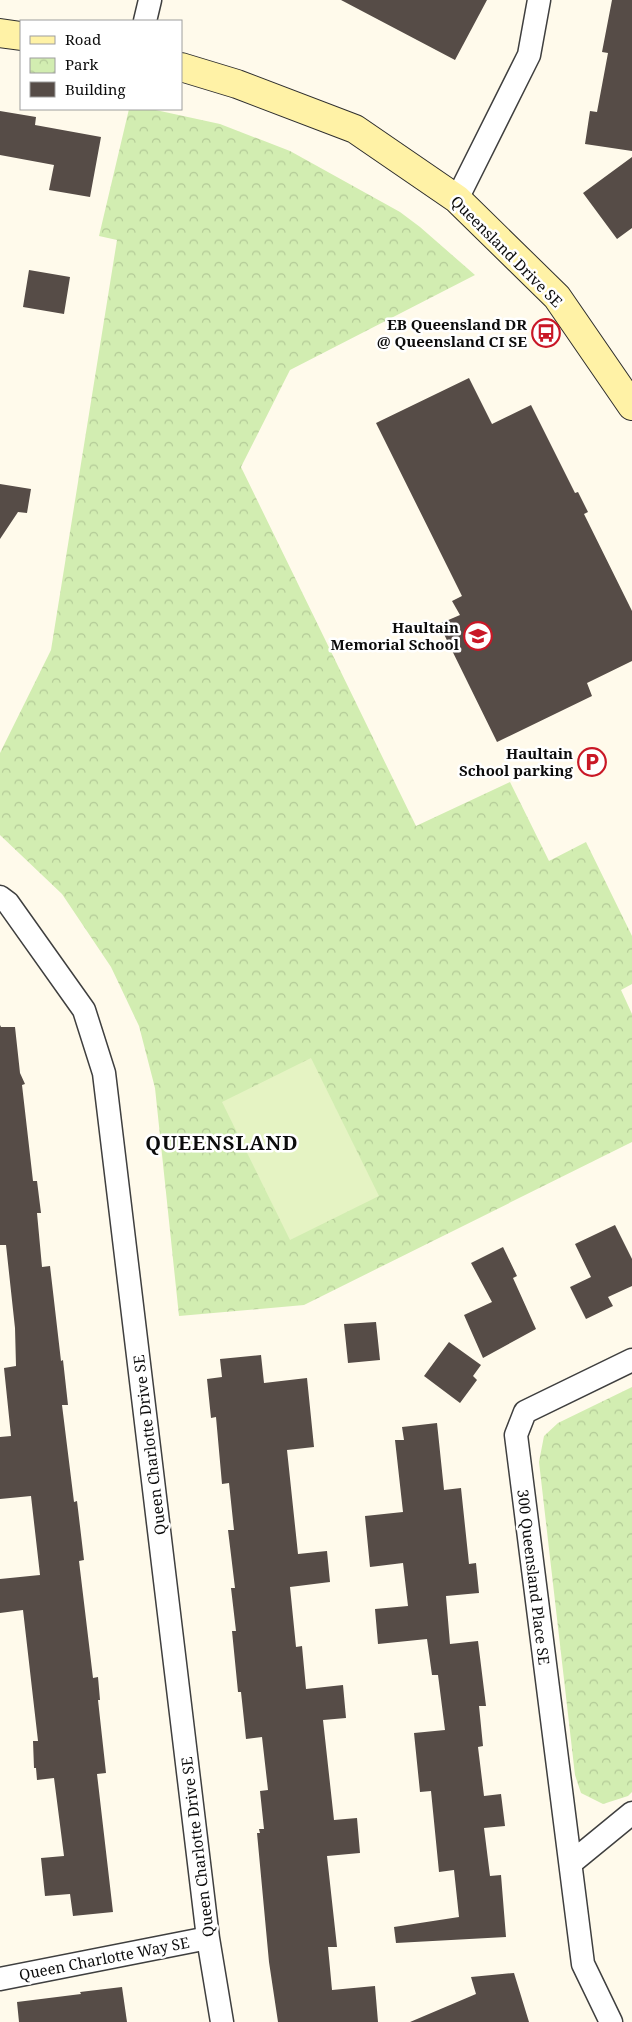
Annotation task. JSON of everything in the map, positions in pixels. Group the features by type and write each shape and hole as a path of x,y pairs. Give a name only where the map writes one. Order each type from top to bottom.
{"street":[{"path":"145,20 150,0"},
{"path":"457,200 529,55 539,0"},
{"path":"0,33 20,36"},
{"name":"Queensland Drive SE","path":"182,67 237,84 355,128 457,200 557,297 632,406"},
{"name":"Queen Charlotte Drive SE","path":"0,897 8,903 84,1010 104,1073 208,1938 222,2022"},
{"name":"300 Queensland Place SE","path":"611,2022 583,1964 516,1436 525,1412 632,1360"},
{"path":"571,1863 632,1814"},
{"name":"Queen Charlotte Way SE","path":"0,1979 208,1938"}],"green space":[{"path":"129,110 156,110 220,124 290,151 400,212 475,275 290,370 241,467 416,826 510,782 549,861 586,842 632,936 632,984 621,990 632,1014 632,1142 304,1305 179,1316 155,1088 139,1026 111,967 62,894 0,835 0,753 51,650 117,240 99,236"},
{"path":"311,1058 379,1196 290,1240 222,1102"},
{"path":"632,1387 632,1792 628,1796 603,1804 581,1793 575,1775 539,1462 544,1436 558,1423"}],"building":[{"path":"341,0 487,0 455,60"},
{"path":"612,0 632,0 632,151 585,144 590,111 597,112 608,53 602,52"},
{"path":"0,111 36,117 35,125 101,137 90,197 49,190 54,165 0,155"},
{"path":"632,157 632,228 617,239 583,193"},
{"path":"29,270 70,277 64,314 23,307"},
{"path":"469,378 492,424 531,405 575,493 578,492 588,512 584,514 632,611 632,661 587,683 592,696 497,742 439,624 460,615 452,601 462,596 376,423"},
{"path":"0,484 31,489 27,513 18,512 0,539"},
{"path":"0,1025 1,1027 15,1027 20,1073 25,1084 22,1085 33,1181 37,1181 41,1213 37,1213 42,1267 50,1266 61,1361 63,1360 68,1405 62,1405 74,1502 77,1501 84,1560 79,1561 93,1678 98,1677 100,1700 98,1700 106,1773 97,1774 113,1912 73,1916 70,1894 45,1896 41,1858 64,1856 54,1778 37,1780 36,1768 34,1768 33,1741 38,1741 23,1610 0,1613 0,1579 40,1575 31,1496 0,1499 0,1437 11,1436 4,1368 16,1366 15,1328 6,1245 0,1245"},
{"path":"615,1225 632,1259 632,1286 608,1297 613,1306 586,1319 570,1287 591,1277 575,1244"},
{"path":"503,1247 517,1276 513,1278 536,1329 483,1358 464,1315 492,1302 471,1263"},
{"path":"376,1322 380,1360 348,1363 344,1324"},
{"path":"449,1342 481,1365 473,1376 477,1380 460,1403 424,1376"},
{"path":"261,1355 264,1383 307,1378 314,1447 287,1450 298,1554 327,1551 330,1582 290,1587 296,1647 302,1646 306,1689 343,1685 346,1718 323,1720 334,1820 357,1818 360,1853 327,1856 337,1947 328,1947 332,1990 375,1986 378,2022 278,2022 269,1962 257,1833 260,1833 259,1829 264,1829 260,1791 268,1790 262,1737 246,1739 241,1692 238,1692 232,1631 236,1631 231,1588 235,1588 228,1530 234,1530 229,1483 222,1484 216,1417 211,1418 207,1379 222,1377 220,1359"},
{"path":"437,1423 444,1490 461,1488 469,1564 476,1563 479,1593 446,1596 450,1644 478,1641 486,1706 479,1706 483,1746 478,1747 484,1796 501,1794 505,1826 484,1828 490,1876 501,1875 506,1937 396,1943 394,1927 459,1917 454,1870 439,1872 431,1791 420,1792 414,1733 445,1730 438,1675 432,1675 427,1639 378,1644 375,1609 408,1606 403,1563 370,1567 365,1516 403,1512 395,1440 404,1440 402,1427"},
{"path":"514,1973 529,2022 410,2022 476,1994 471,1977"},
{"path":"122,1987 127,2022 19,2022 17,2002"}],"place":[{"name":"EB Queensland DR @ Queensland CI SE","path":"546,333"},
{"name":"Haultain Memorial School","path":"478,636"},
{"name":"Haultain School parking","path":"592,762"}],"district":[{"name":"QUEENSLAND","path":"222,1142"}]}
